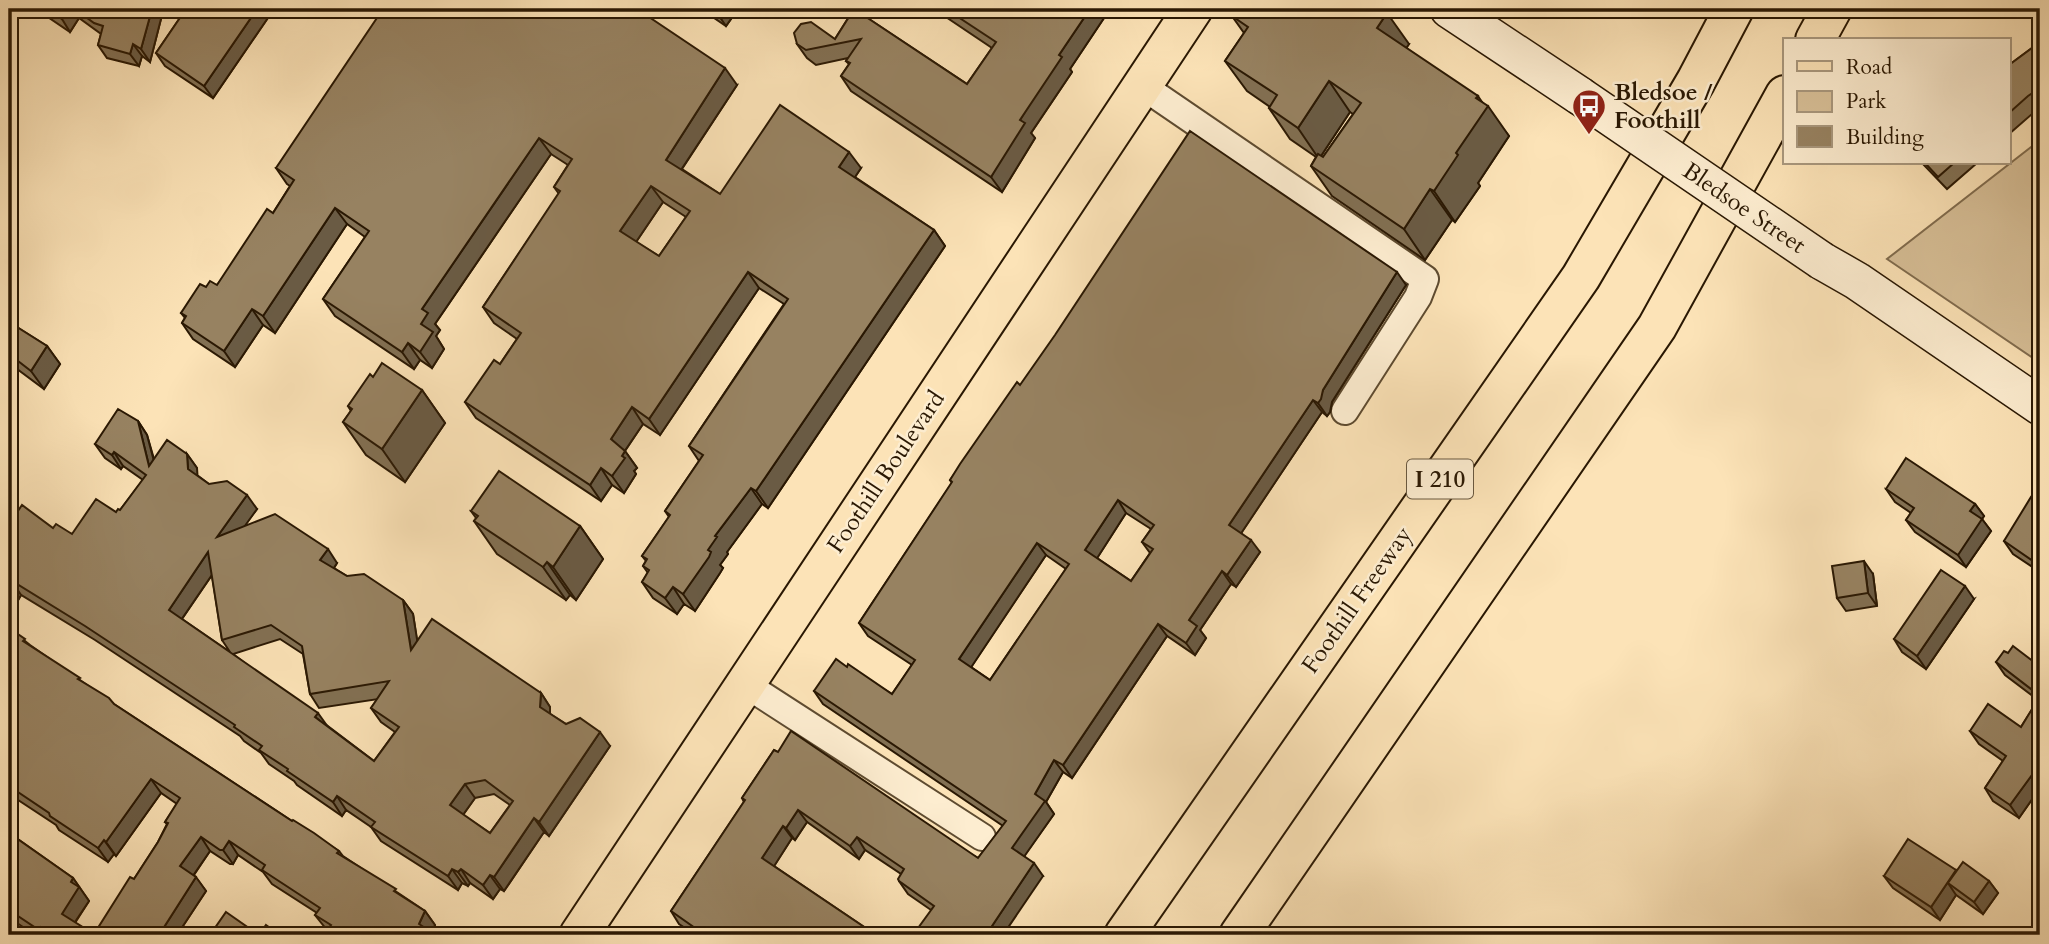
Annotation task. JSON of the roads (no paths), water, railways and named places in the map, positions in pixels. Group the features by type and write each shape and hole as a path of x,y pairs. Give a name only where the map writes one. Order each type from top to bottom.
{"main road":[{"name":"Foothill Boulevard","path":"579,935 1193,9"},
{"name":"Foothill Freeway","path":"1124,935 1581,277 1696,81 1734,9"},
{"path":"1816,38 1832,9"},
{"path":"1239,935 1657,327 1783,99"}],"street":[{"name":"Bledsoe Street","path":"1448,9 2040,406"},
{"path":"1141,85 1425,279 1418,297 1345,411"},
{"path":"745,684 982,837"}],"place":[{"name":"Bledsoe / Foothill","path":"1589,136"}]}
